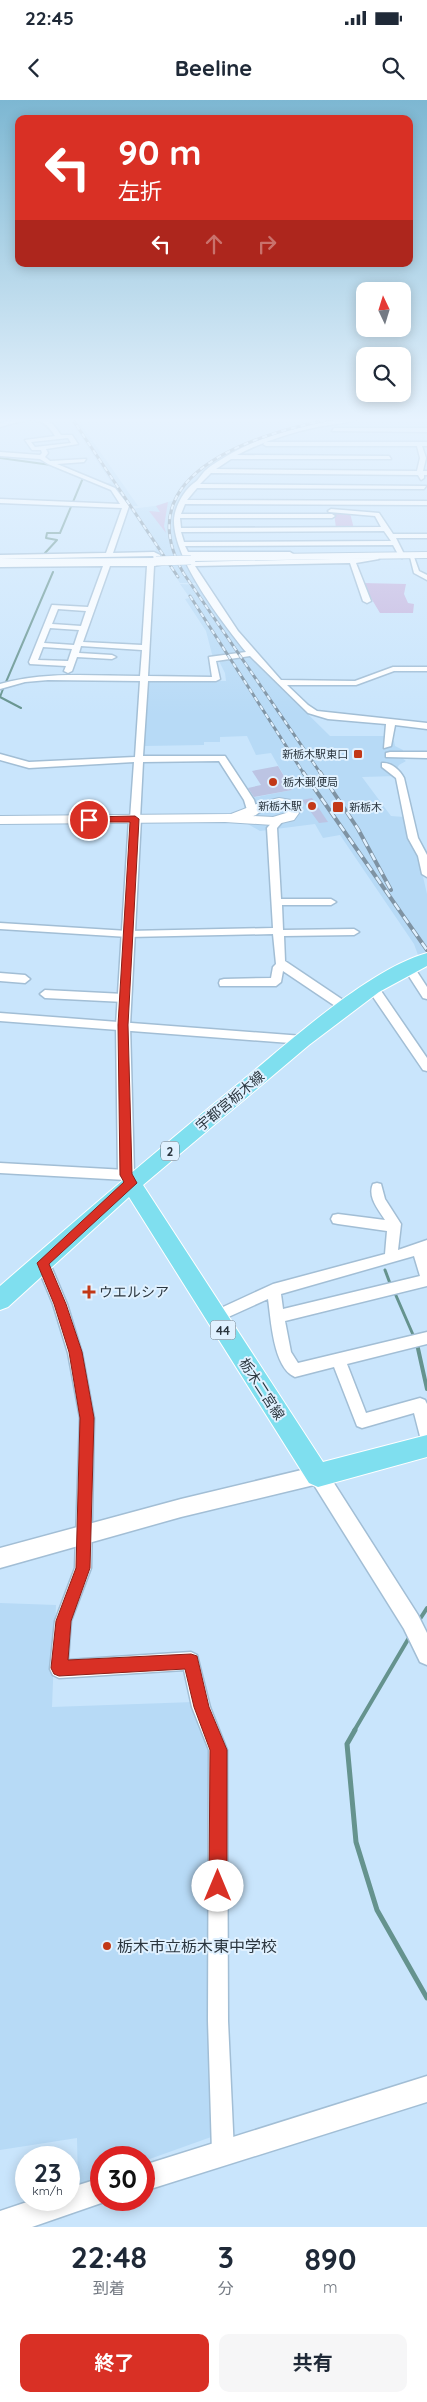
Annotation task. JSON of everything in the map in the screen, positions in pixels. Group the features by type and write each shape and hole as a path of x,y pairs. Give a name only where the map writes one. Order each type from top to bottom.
{"main road":[{"path":"0,563 427,557"},
{"path":"0,820 235,817 256,809 283,802 288,805 293,815 275,826 256,809"},
{"name":"宇都宮栃木線","path":"0,1300 43,1263 128,1179 344,1007 408,967 427,959"},
{"name":"栃木二宮線","path":"128,1179 318,1475"},
{"path":"318,1475 427,1446"}],"street":[{"path":"109,555 124,516"},
{"path":"178,516 178,530 189,559 203,585 250,654 279,682 309,706 311,711 321,714 427,726"},
{"path":"332,516 334,530"},
{"path":"376,516 416,572 427,578"},
{"path":"178,530 386,529"},
{"path":"284,530 287,554"},
{"path":"182,544 286,544 427,536"},
{"path":"189,559 287,554 373,557"},
{"path":"109,555 157,555 161,564 154,561 106,565 0,563 109,555"},
{"path":"189,559 354,561 373,557"},
{"path":"0,1168 128,1179 123,1025 124,998 138,759 154,561"},
{"path":"354,561 353,567 367,601"},
{"path":"66,678 106,565"},
{"path":"70,664 33,662 55,608 90,609"},
{"path":"48,626 84,628"},
{"path":"40,645 76,649 112,657"},
{"path":"76,649 116,646 147,648"},
{"path":"106,678 116,646"},
{"path":"0,686 31,679 66,678 145,677 214,680 216,679 212,659 250,654"},
{"path":"279,682 356,683 393,669 427,669"},
{"path":"391,722 387,756 400,778 413,838 423,856 427,874"},
{"path":"387,756 427,755"},
{"path":"0,757 29,765 138,759 222,758 256,809"},
{"path":"275,826 276,902 282,965 344,1007"},
{"path":"276,902 331,902"},
{"path":"0,926 128,934 354,932"},
{"path":"224,983 276,982 278,967 282,965"},
{"path":"408,967 427,995"},
{"path":"0,977 25,979"},
{"path":"373,988 427,1068"},
{"path":"45,994 124,998"},
{"path":"0,1017 303,1040"},
{"path":"377,1188 379,1200 394,1224 391,1258"},
{"path":"338,1219 393,1227"},
{"path":"215,1317 273,1290 423,1248 427,1278 277,1317"},
{"path":"43,1263 60,1304 75,1352 87,1418 83,1568 64,1621 59,1668 191,1661 202,1707 218,1750 218,2021 223,2152"},
{"path":"273,1290 284,1354 294,1370 427,1338"},
{"path":"338,1360 362,1420 420,1405 427,1439"},
{"path":"0,1558 243,1492 318,1475 419,1639"},
{"path":"155,2174 427,2089"},
{"path":"0,2224 90,2195"}],"shaded area":[{"path":"135,516 176,516 174,524 182,555 199,583 180,583 160,553 155,553 156,547"},
{"path":"153,516 166,516 164,526 166,533"},
{"path":"334,516 351,516 354,529 336,528"},
{"path":"362,583 406,584 404,594 408,603 414,604 413,613 380,613"},
{"path":"180,584 200,585 245,653 213,658 206,631 185,599 190,598"},
{"path":"249,656 330,736 387,736 387,739 394,741 395,746 403,750 402,758 406,761 399,765 394,773 397,776 362,777 391,816 404,817 409,841 418,855 427,894 427,955 418,955 414,944 340,835 323,838 315,824 260,831 246,823 241,812 251,798 292,790 271,753 256,755 247,736 220,737 220,742 204,742 204,745 144,746 148,680 226,681 225,673 218,659"},
{"name":"栃木市立栃木東中学校","path":"0,1603 56,1605 52,1707 194,1702 213,1756 214,2136 155,2157 155,2146 90,2146 90,2181 80,2184 80,2146 77,2146 77,2138 15,2146 15,2148 0,2150"}],"building":[{"name":"栃木郵便局","path":"278,766 292,790 254,797 248,788 261,785 252,771"},
{"name":"新栃木駅","path":"312,798 328,822 319,823 302,800"}],"waterway":[{"path":"45,553 57,540 46,538 47,533 60,533 67,516"},
{"path":"6,682 53,572"},
{"path":"3,689 0,697 21,708"},
{"path":"385,1270 391,1286"},
{"path":"394,1291 414,1337"},
{"path":"417,1344 427,1389"},
{"path":"418,1622 427,1608"},
{"path":"354,1731 410,1636"},
{"path":"355,1730 347,1744 356,1842 377,1910 427,1998"}],"railway":[{"path":"137,516 178,577"},
{"path":"171,516 170,538 184,574 321,774"},
{"path":"190,596 304,774"},
{"path":"303,772 427,950"},
{"path":"320,772 358,829 391,890"}],"place":[{"name":"新栃木駅東口","path":"358,754"},
{"name":"栃木郵便局","path":"273,782"},
{"name":"新栃木駅","path":"312,806"},
{"name":"新栃木","path":"338,807"},
{"name":"ウエルシア","path":"89,1292"},
{"name":"栃木市立栃木東中学校","path":"107,1946"}],"route":[{"path":"89,820 135,819 123,1025 126,1175 131,1183 43,1263 60,1304 75,1352 87,1418 83,1568 64,1621 59,1668 191,1661 202,1707 218,1750 218,1886"}]}
